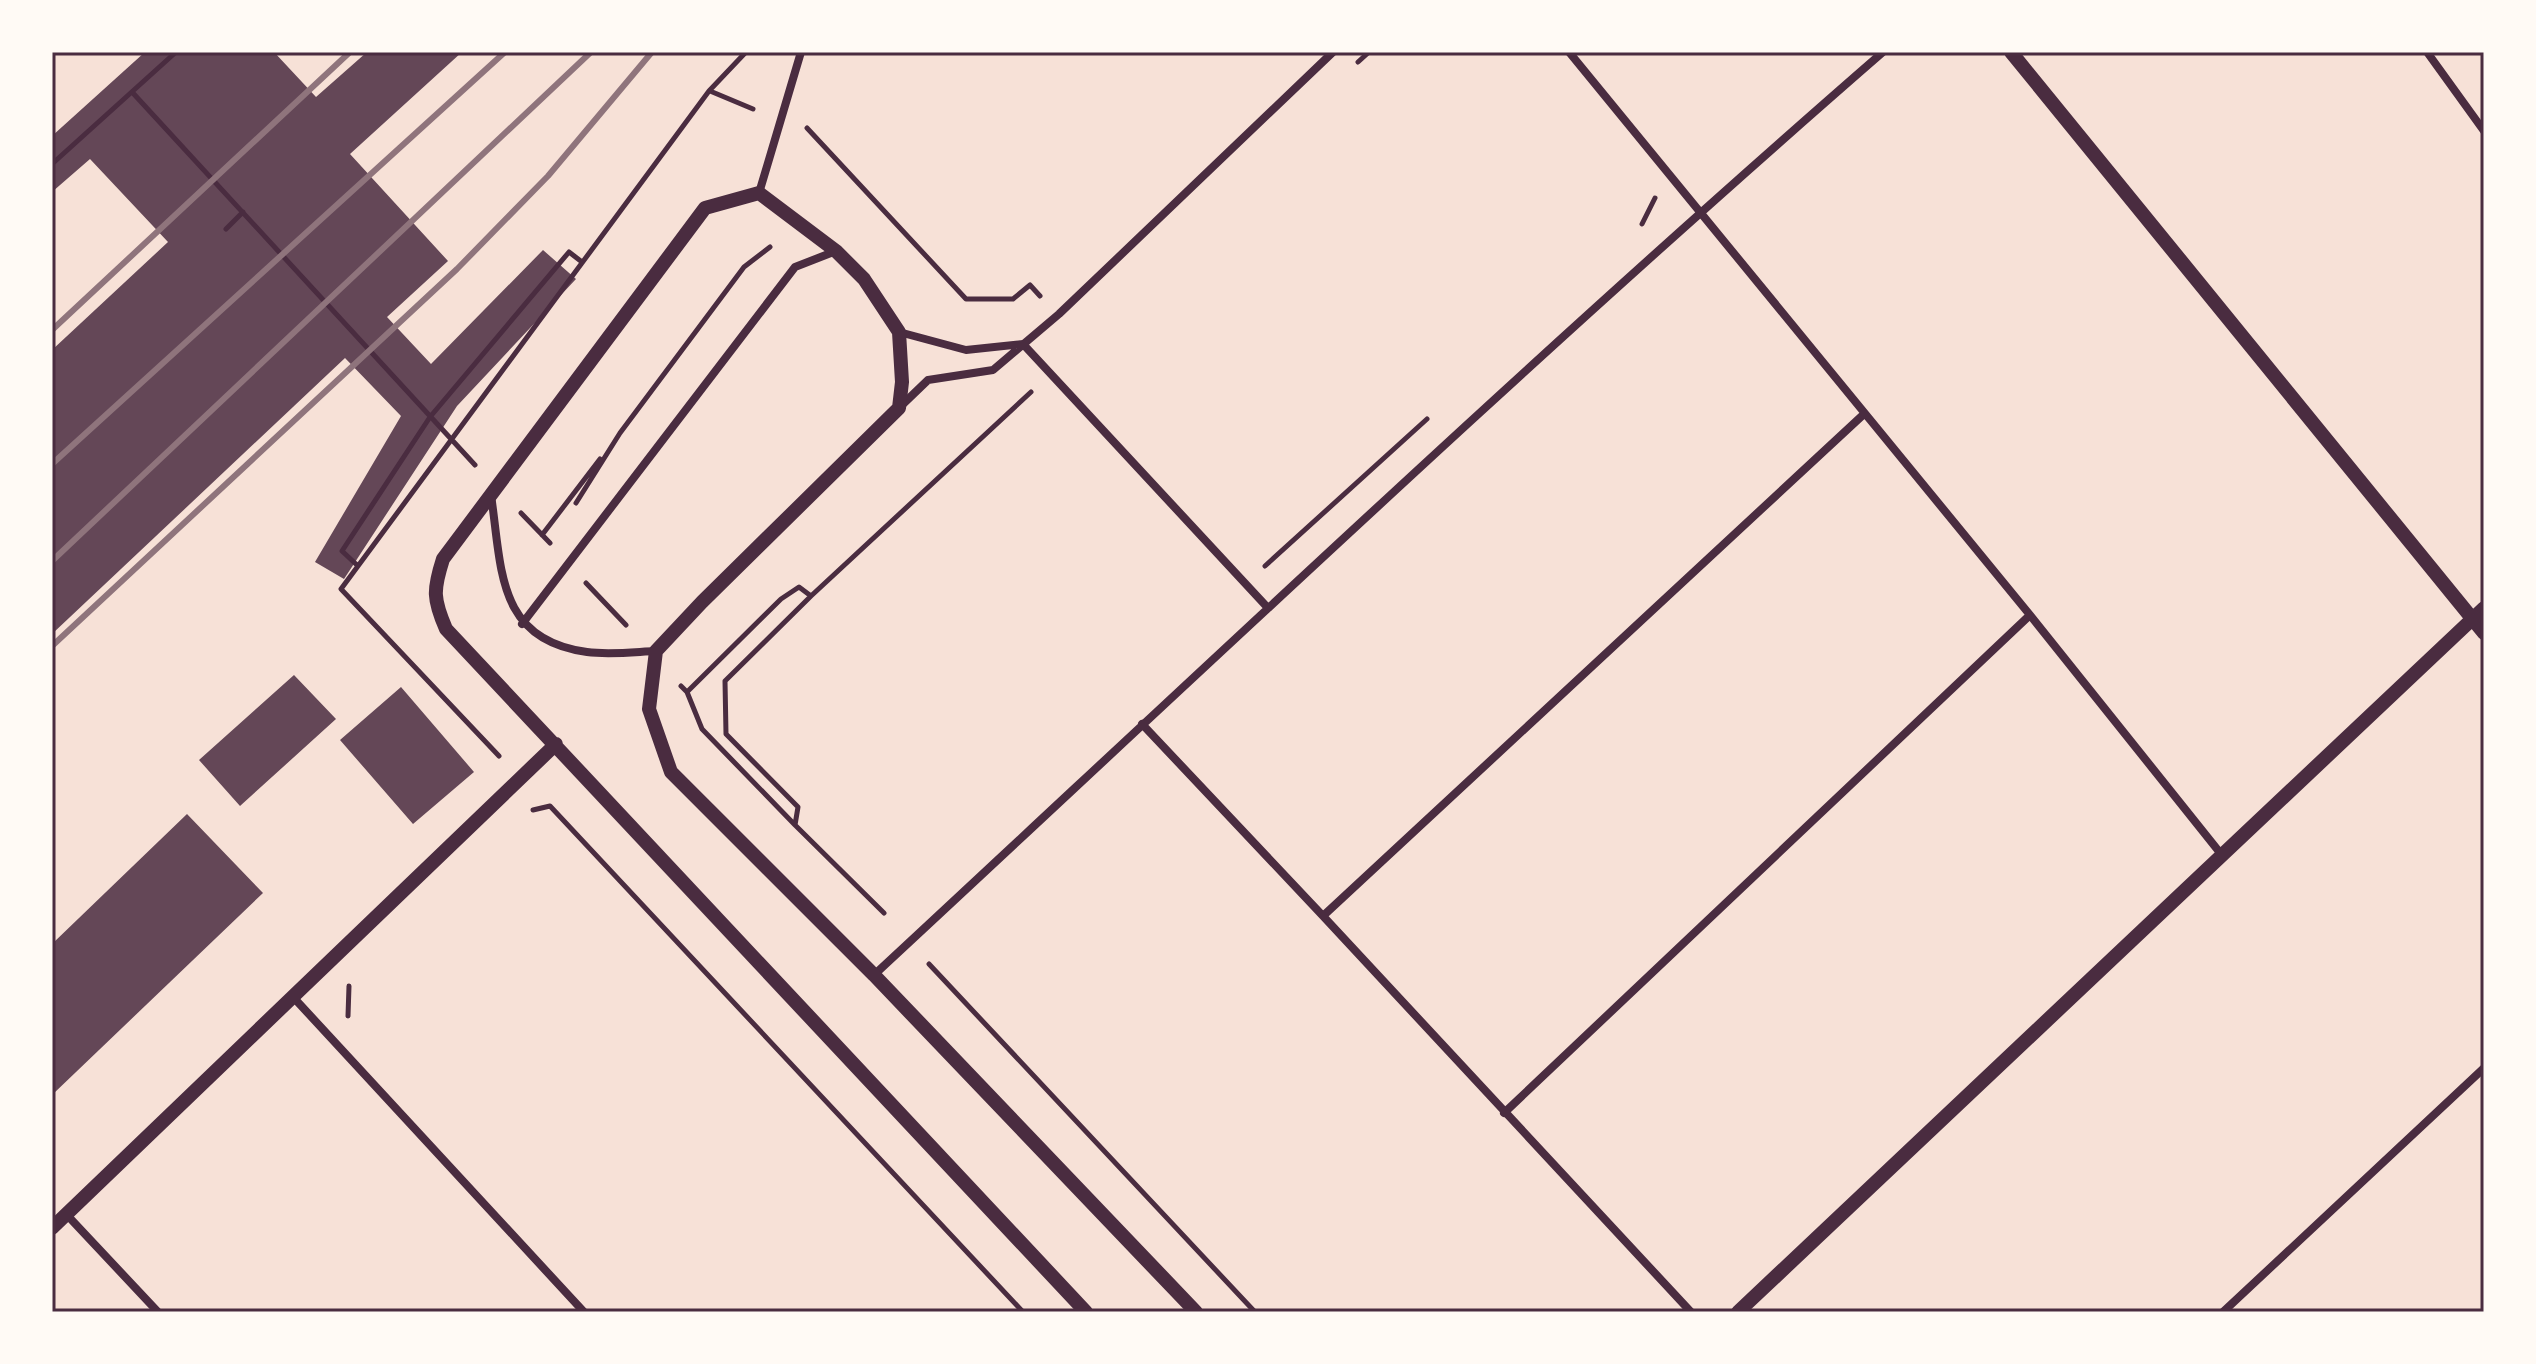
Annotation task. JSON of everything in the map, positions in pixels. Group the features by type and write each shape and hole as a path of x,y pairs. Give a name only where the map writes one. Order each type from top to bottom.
{"street":[{"path":"759,193 801,52"},
{"path":"1196,1312 874,975 671,772 649,709 656,651 928,380 993,370 1059,314 1333,52"},
{"path":"1569,52 2030,615 2221,854"},
{"path":"874,975 1699,212 1883,52"},
{"path":"2011,52 2484,633"},
{"path":"2427,52 2484,131"},
{"path":"759,193 836,251 864,279 899,332 902,382 899,408"},
{"path":"759,193 705,208 443,559 434,587 435,606 446,629 1086,1312"},
{"path":"522,624 795,267 836,251"},
{"path":"899,332 966,350 1023,344"},
{"path":"1023,344 1268,608"},
{"path":"1323,916 1864,414"},
{"path":"491,495 504,586 522,624 551,644 589,653 656,651"},
{"path":"1738,1312 2484,608"},
{"path":"1504,1113 2030,615"},
{"path":"1142,724 1691,1312"},
{"path":"52,1228 556,744"},
{"path":"294,998 584,1312"},
{"path":"2223,1312 2484,1068"},
{"path":"67,1215 158,1312"}],"path":[{"path":"52,164 176,52"},
{"path":"709,91 753,109"},
{"path":"132,92 481,471"},
{"path":"803,122 966,299 1013,299 1030,285 1040,296 1051,286"},
{"path":"1634,232 1645,221 1656,196"},
{"path":"226,229 243,212"},
{"path":"542,535 744,267 770,247"},
{"path":"358,566 342,551 430,417 569,252 582,262"},
{"path":"795,825 798,807 726,734 725,681 811,596 1034,389"},
{"path":"1265,566 1438,409"},
{"path":"571,511 620,433"},
{"path":"512,503 553,546"},
{"path":"546,550 554,537"},
{"path":"584,580 635,636"},
{"path":"687,692 781,599 799,587 811,596"},
{"path":"677,681 687,692 702,729 884,913"},
{"path":"529,811 550,806 1023,1312"},
{"path":"929,964 1255,1312"},
{"path":"348,1024 349,980"}],"building":[{"path":"145,52 274,52 316,97 367,52 462,52 350,154 448,261 387,317 431,364 543,250 576,279 457,406 344,579 315,562 401,416 345,358 52,634 52,350 168,242 90,159 52,192 52,136"},
{"path":"294,675 336,719 240,806 199,760"},
{"path":"401,687 474,772 413,824 340,740"},
{"path":"187,814 263,893 52,1095 52,944"}],"railway":[{"path":"52,330 350,52"},
{"path":"52,464 505,52"},
{"path":"52,561 591,52"},
{"path":"52,646 457,269 548,176 652,52"}]}
